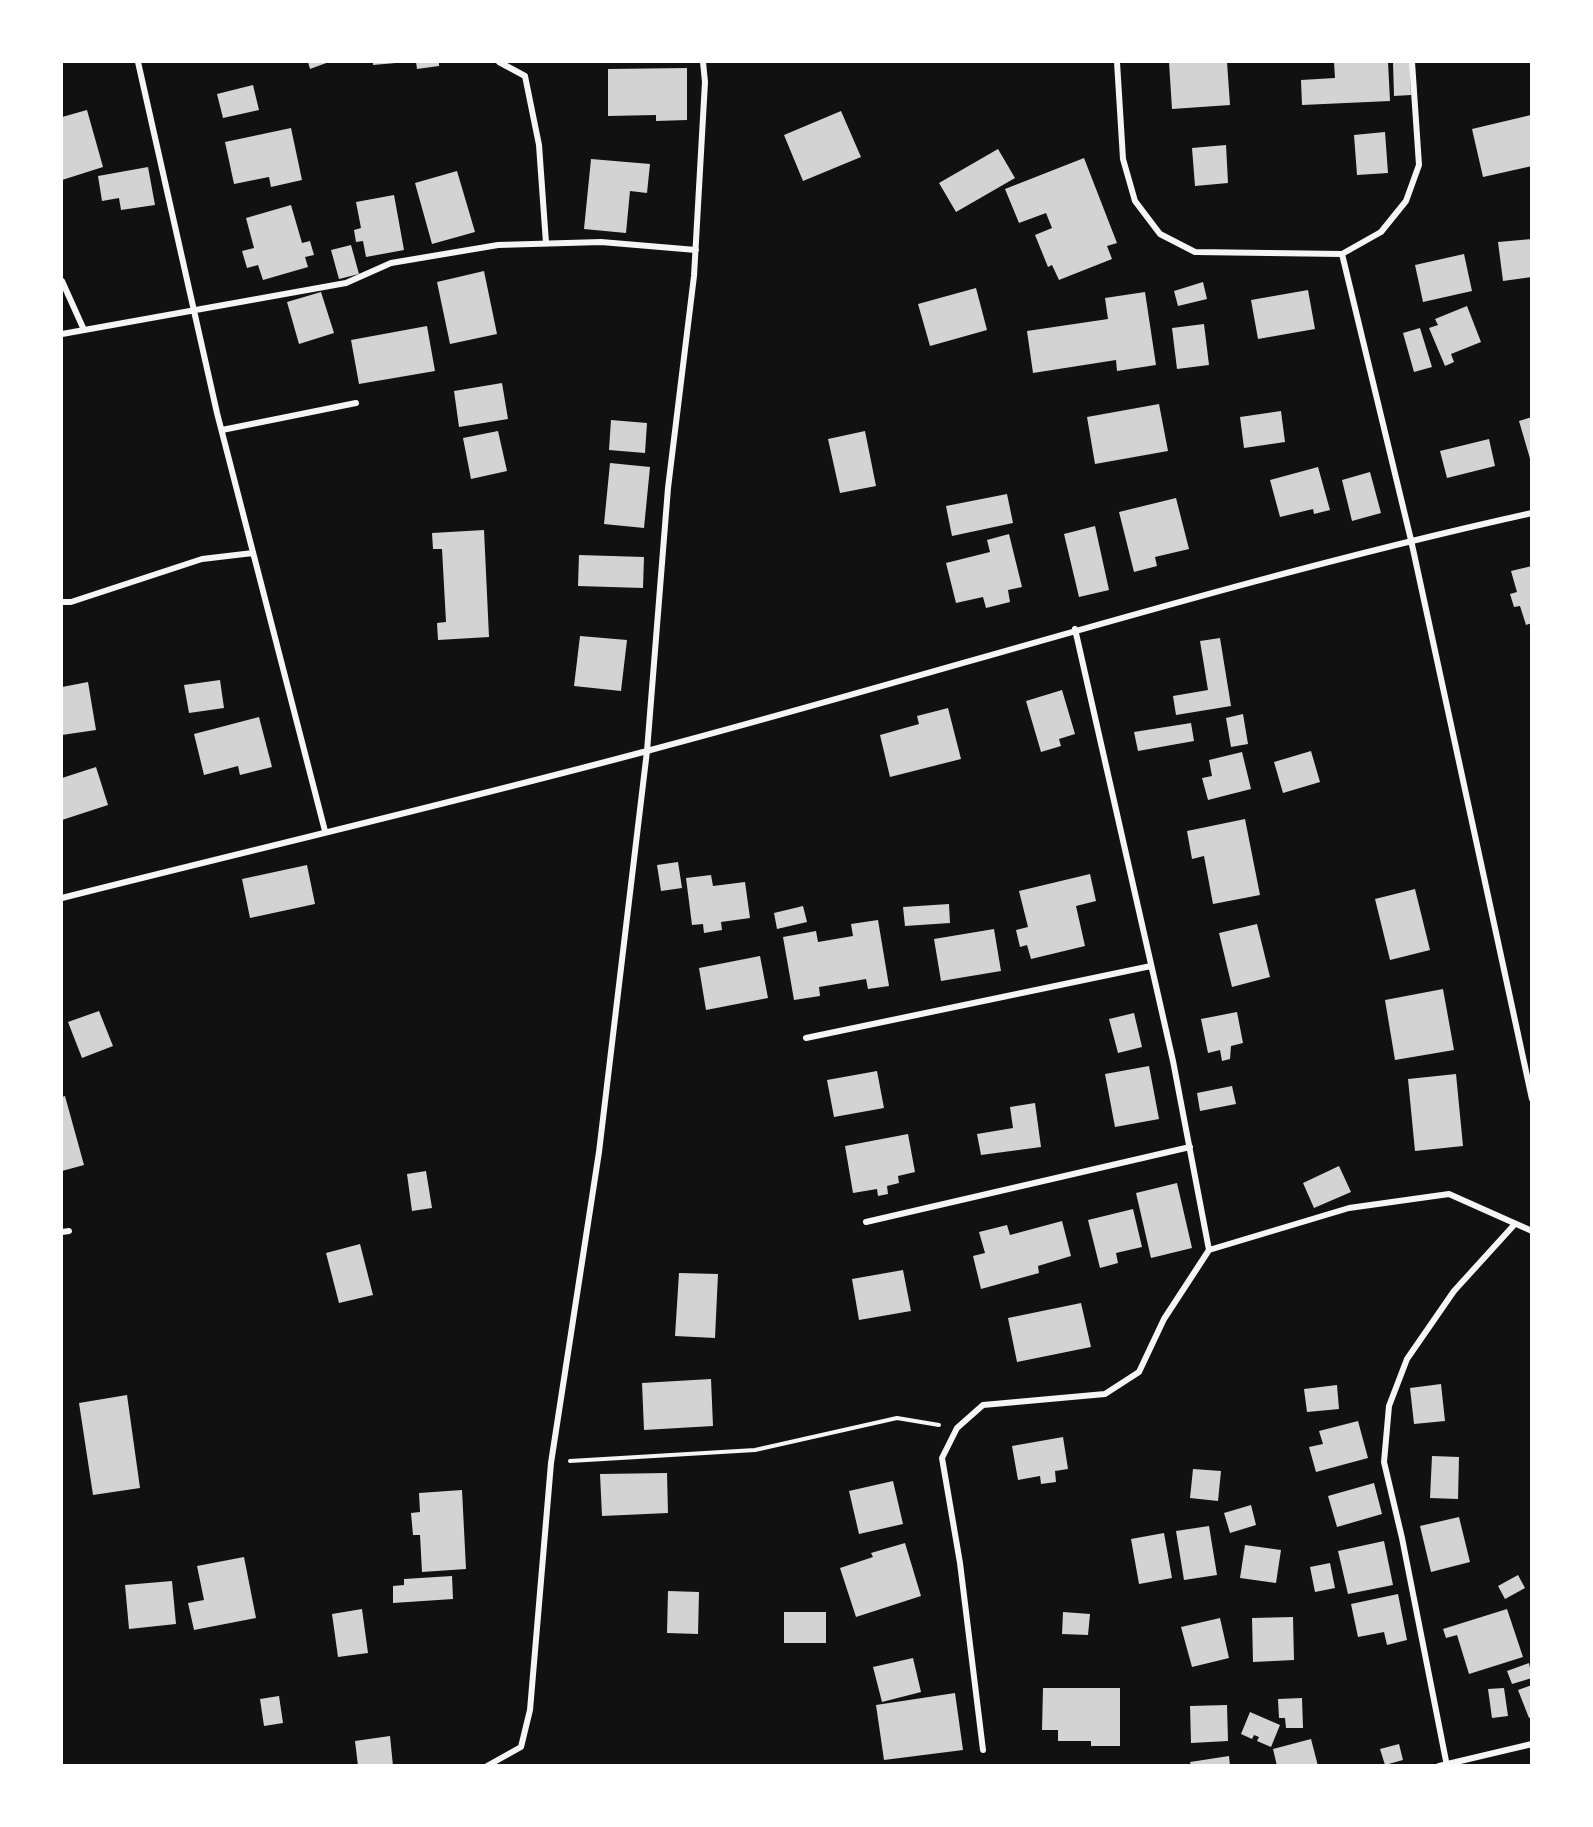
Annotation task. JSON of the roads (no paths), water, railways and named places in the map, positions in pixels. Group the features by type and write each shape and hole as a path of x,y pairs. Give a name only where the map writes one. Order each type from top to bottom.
{"street":[{"path":"138,62 222,430 325,831"},
{"path":"499,62 525,76 539,145 546,243"},
{"path":"487,1766 521,1746 530,1710 551,1463 599,1152 647,751 668,488 696,250 705,82 703,62"},
{"path":"1117,62 1123,159 1135,201 1160,234 1195,252 1342,254 1381,232 1406,201 1419,165 1412,62"},
{"path":"62,334 346,283 391,263 498,245 601,242 696,250"},
{"path":"1342,254 1411,540 1532,1099"},
{"path":"62,281 84,330"},
{"path":"222,430 356,403"},
{"path":"62,898 647,751 1075,629 1411,540 1532,513"},
{"path":"62,602 71,602 202,559 253,553"},
{"path":"1075,629 1151,966 1209,1250"},
{"path":"806,1038 1151,966"},
{"path":"866,1222 1190,1148"},
{"path":"983,1750 960,1563 942,1458 957,1428 983,1405 1105,1394 1139,1372 1164,1319 1209,1250 1349,1208 1449,1194 1514,1225 1532,1231"},
{"path":"1514,1225 1454,1291 1407,1359 1389,1407 1384,1462 1405,1550 1444,1765 1532,1744"},
{"path":"62,1232 69,1231"}]}
